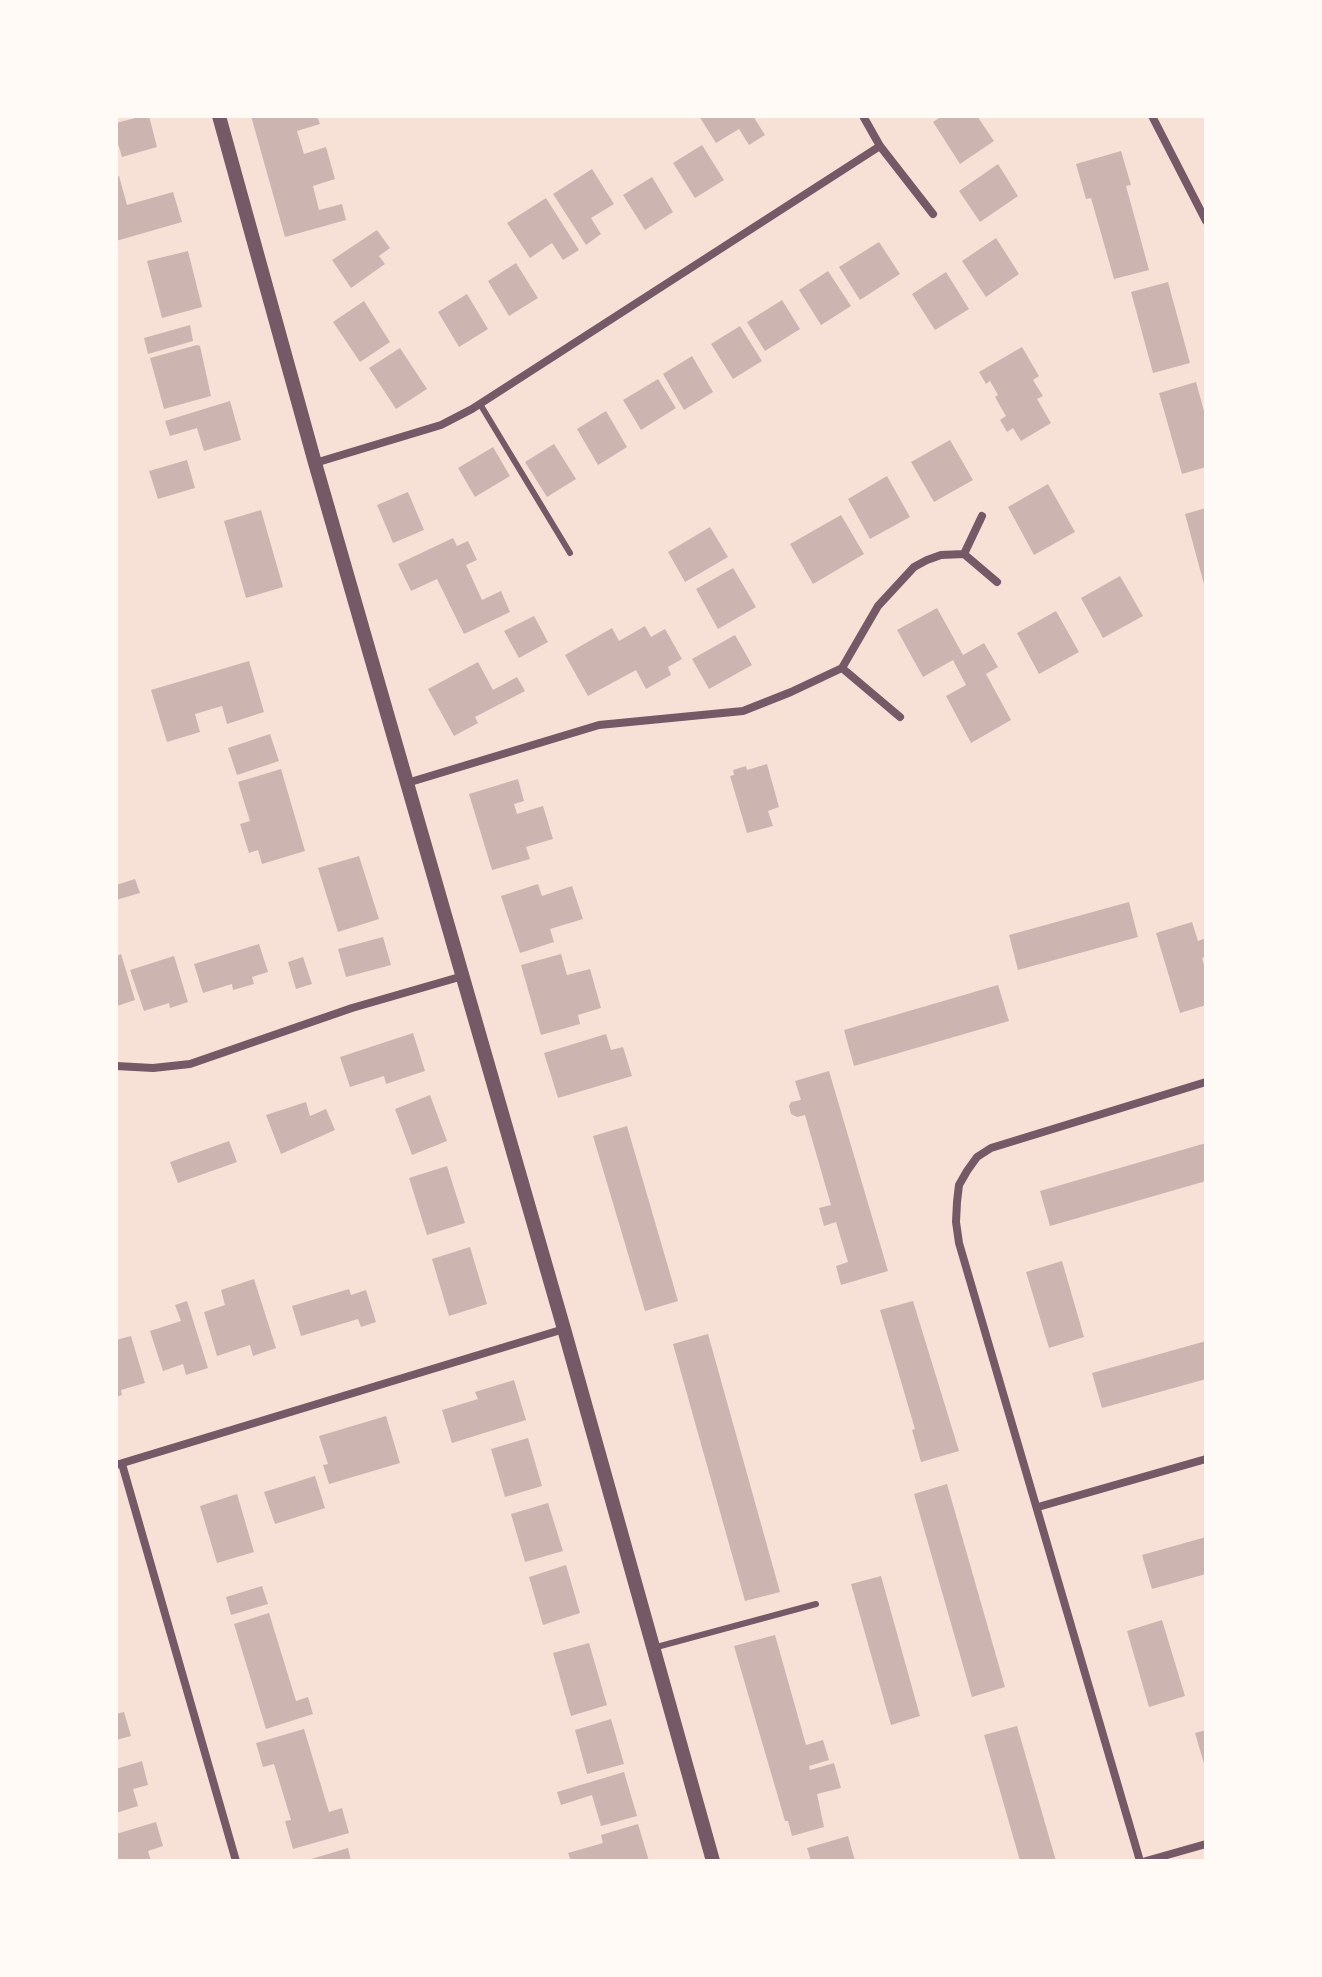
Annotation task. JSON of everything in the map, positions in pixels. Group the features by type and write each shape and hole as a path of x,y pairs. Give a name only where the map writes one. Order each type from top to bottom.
{"street":[{"path":"219,116 713,1861"},
{"path":"863,116 880,146 933,214"},
{"path":"1152,116 1206,221"},
{"path":"315,463 441,425 480,404 880,146"},
{"path":"964,554 982,516"},
{"path":"407,783 599,725 743,711 842,668 878,606 914,567 941,555 964,554 997,582"},
{"path":"842,668 900,717"},
{"path":"116,1066 153,1068 190,1064 352,1008 463,976"},
{"path":"1140,1861 959,1243 956,1222 959,1185 977,1157 991,1148 1206,1082"},
{"path":"236,1861 119,1465 564,1329"},
{"path":"1038,1507 1206,1459"},
{"path":"1146,1861 1206,1844"}],"lane":[{"path":"480,404 570,553"},
{"path":"653,1648 816,1604"}],"building":[{"path":"149,116 157,147 122,157 116,137 116,123"},
{"path":"251,116 317,116 320,124 297,131 304,154 326,147 335,179 313,186 319,210 342,204 346,220 285,237"},
{"path":"699,116 753,116 765,135 749,145 739,129 716,143"},
{"path":"942,116 977,116 994,141 960,164 933,122"},
{"path":"702,145 724,180 695,198 673,163"},
{"path":"1121,151 1131,185 1126,186 1149,270 1114,279 1091,198 1086,199 1076,164"},
{"path":"998,164 1018,196 980,222 959,191"},
{"path":"592,169 614,204 591,218 601,234 586,245 553,194"},
{"path":"119,176 127,205 173,192 182,222 116,241 116,177"},
{"path":"652,177 673,212 645,230 623,195"},
{"path":"546,198 579,250 563,260 552,243 530,258 507,223"},
{"path":"377,230 390,248 379,256 385,264 351,288 332,260"},
{"path":"996,238 1019,274 986,297 962,261"},
{"path":"879,242 900,274 860,300 839,267"},
{"path":"188,251 202,307 162,318 147,261"},
{"path":"516,263 538,298 509,316 488,281"},
{"path":"828,271 851,306 821,325 799,290"},
{"path":"946,272 969,309 935,330 912,294"},
{"path":"1168,282 1190,363 1153,373 1131,292"},
{"path":"467,294 488,329 459,347 438,312"},
{"path":"782,300 800,329 765,351 747,322"},
{"path":"364,301 390,342 360,362 333,322"},
{"path":"190,325 193,341 148,354 144,338"},
{"path":"740,326 762,361 733,379 711,344"},
{"path":"200,346 211,396 164,409 150,358"},
{"path":"1022,347 1039,376 1033,380 1043,396 1037,399 1051,423 1021,441 1013,428 1007,432 1000,420 1006,416 995,397 998,395 990,381 986,384 979,372"},
{"path":"400,348 427,389 396,409 369,368"},
{"path":"692,356 713,392 684,410 663,374"},
{"path":"658,379 676,408 641,430 623,400"},
{"path":"1196,382 1206,418 1206,467 1182,474 1159,393"},
{"path":"230,401 241,440 204,451 197,428 170,436 165,421"},
{"path":"606,411 627,447 598,465 577,429"},
{"path":"950,440 973,480 934,502 911,462"},
{"path":"554,444 576,479 547,497 525,462"},
{"path":"493,447 510,476 475,497 458,468"},
{"path":"187,460 195,488 158,499 149,471"},
{"path":"887,476 910,517 870,539 848,499"},
{"path":"1048,484 1075,532 1034,555 1008,507"},
{"path":"408,492 424,530 393,543 377,505"},
{"path":"1206,508 1206,588 1205,588 1185,514"},
{"path":"261,510 283,587 246,598 224,521"},
{"path":"841,515 864,554 813,584 790,544"},
{"path":"710,527 728,557 685,582 668,552"},
{"path":"453,538 457,546 468,541 477,560 466,565 482,600 501,591 510,612 464,634 437,579 411,591 398,564"},
{"path":"733,568 756,607 718,629 696,589"},
{"path":"1120,576 1143,616 1103,638 1081,598"},
{"path":"937,608 963,655 984,643 998,667 986,674 1011,720 971,743 946,696 966,685 953,660 923,677 897,630"},
{"path":"1056,611 1079,652 1039,674 1017,633"},
{"path":"534,616 548,642 519,658 504,631"},
{"path":"645,626 651,637 665,629 682,659 668,667 671,675 646,689 636,670 588,696 565,655 612,628 619,641"},
{"path":"735,635 752,665 709,689 692,659"},
{"path":"249,661 264,712 227,724 222,706 195,714 200,732 167,742 151,690"},
{"path":"478,662 493,690 517,677 525,691 475,717 478,723 454,736 428,689"},
{"path":"270,734 279,761 237,775 228,748"},
{"path":"767,764 779,807 768,811 773,826 747,833 730,776 734,775 733,770 746,766 747,770"},
{"path":"281,769 305,851 262,864 258,850 249,853 240,824 250,821 238,782"},
{"path":"518,779 524,801 514,804 517,814 543,806 553,839 526,847 530,859 492,870 469,794"},
{"path":"359,856 379,919 338,932 318,868"},
{"path":"135,879 140,893 116,900 116,885"},
{"path":"538,884 542,896 572,886 583,919 550,929 554,942 520,953 501,896"},
{"path":"1129,902 1138,937 1018,970 1009,935"},
{"path":"1192,922 1198,941 1206,938 1206,957 1202,958 1206,972 1206,1005 1180,1013 1156,933"},
{"path":"383,937 391,965 346,977 338,949"},
{"path":"259,944 268,972 252,977 254,984 233,990 232,984 203,993 194,964"},
{"path":"121,954 135,1000 117,1006 116,956"},
{"path":"561,954 567,975 590,969 601,1008 578,1015 580,1024 541,1035 521,965"},
{"path":"174,956 188,1002 170,1008 169,1003 144,1011 130,970"},
{"path":"303,957 312,984 296,989 288,962"},
{"path":"998,985 1009,1021 854,1066 844,1030"},
{"path":"413,1033 425,1071 386,1084 384,1076 350,1087 340,1057"},
{"path":"606,1034 611,1050 623,1047 632,1076 558,1098 544,1053"},
{"path":"829,1071 888,1271 841,1285 836,1266 848,1262 836,1222 824,1226 819,1208 831,1205 805,1115 797,1117 791,1114 789,1106 791,1102 801,1100 795,1081"},
{"path":"430,1095 447,1141 412,1155 395,1109"},
{"path":"306,1102 310,1116 326,1109 335,1130 281,1154 266,1115"},
{"path":"627,1126 678,1301 645,1311 593,1136"},
{"path":"229,1141 237,1162 178,1183 170,1162"},
{"path":"1206,1143 1206,1181 1050,1226 1040,1191"},
{"path":"447,1166 465,1223 427,1235 409,1178"},
{"path":"470,1247 487,1304 449,1316 432,1259"},
{"path":"1062,1261 1084,1337 1049,1348 1026,1272"},
{"path":"254,1279 276,1348 253,1356 250,1345 217,1356 204,1312 225,1305 221,1290"},
{"path":"349,1289 351,1295 366,1290 376,1322 361,1327 358,1319 301,1336 292,1306"},
{"path":"187,1301 208,1368 186,1375 183,1364 163,1371 150,1331 181,1321 175,1305"},
{"path":"913,1301 959,1451 921,1462 912,1430 915,1429 880,1310"},
{"path":"708,1334 780,1592 745,1601 673,1344"},
{"path":"131,1336 145,1383 121,1390 122,1395 116,1397 116,1340"},
{"path":"1206,1341 1206,1379 1102,1408 1092,1373"},
{"path":"514,1380 526,1420 452,1443 442,1410 478,1399 475,1392"},
{"path":"386,1416 400,1463 329,1484 323,1465 328,1464 319,1436"},
{"path":"528,1438 542,1486 505,1497 491,1449"},
{"path":"315,1476 325,1508 275,1524 264,1492"},
{"path":"947,1484 1005,1687 972,1697 914,1494"},
{"path":"237,1494 254,1552 217,1563 200,1506"},
{"path":"548,1503 563,1551 525,1562 511,1514"},
{"path":"1206,1537 1206,1574 1152,1589 1142,1555"},
{"path":"566,1565 580,1613 543,1625 529,1577"},
{"path":"881,1576 920,1716 891,1725 851,1584"},
{"path":"262,1586 268,1604 231,1615 226,1597"},
{"path":"269,1613 296,1701 308,1697 313,1714 266,1729 234,1624"},
{"path":"1162,1620 1185,1696 1149,1707 1127,1631"},
{"path":"775,1635 806,1745 823,1740 829,1760 809,1766 810,1770 834,1763 841,1788 817,1794 824,1827 792,1836 734,1646"},
{"path":"589,1643 607,1705 571,1716 553,1653"},
{"path":"124,1712 131,1736 116,1740 116,1714"},
{"path":"611,1719 624,1764 587,1774 575,1730"},
{"path":"1017,1726 1056,1861 1020,1861 984,1735"},
{"path":"304,1729 329,1812 342,1808 349,1833 293,1849 285,1821 291,1820 274,1764 263,1767 256,1743"},
{"path":"1206,1730 1206,1767 1205,1767 1195,1733"},
{"path":"142,1761 148,1785 133,1789 138,1806 116,1813 116,1769"},
{"path":"624,1772 637,1816 601,1826 592,1795 561,1805 557,1792"},
{"path":"156,1822 163,1846 148,1851 151,1861 116,1861 116,1834"},
{"path":"638,1824 649,1861 571,1861 568,1853 603,1843 601,1835"},
{"path":"848,1836 855,1861 811,1861 807,1848"},
{"path":"348,1848 351,1861 308,1861 308,1860"}]}
